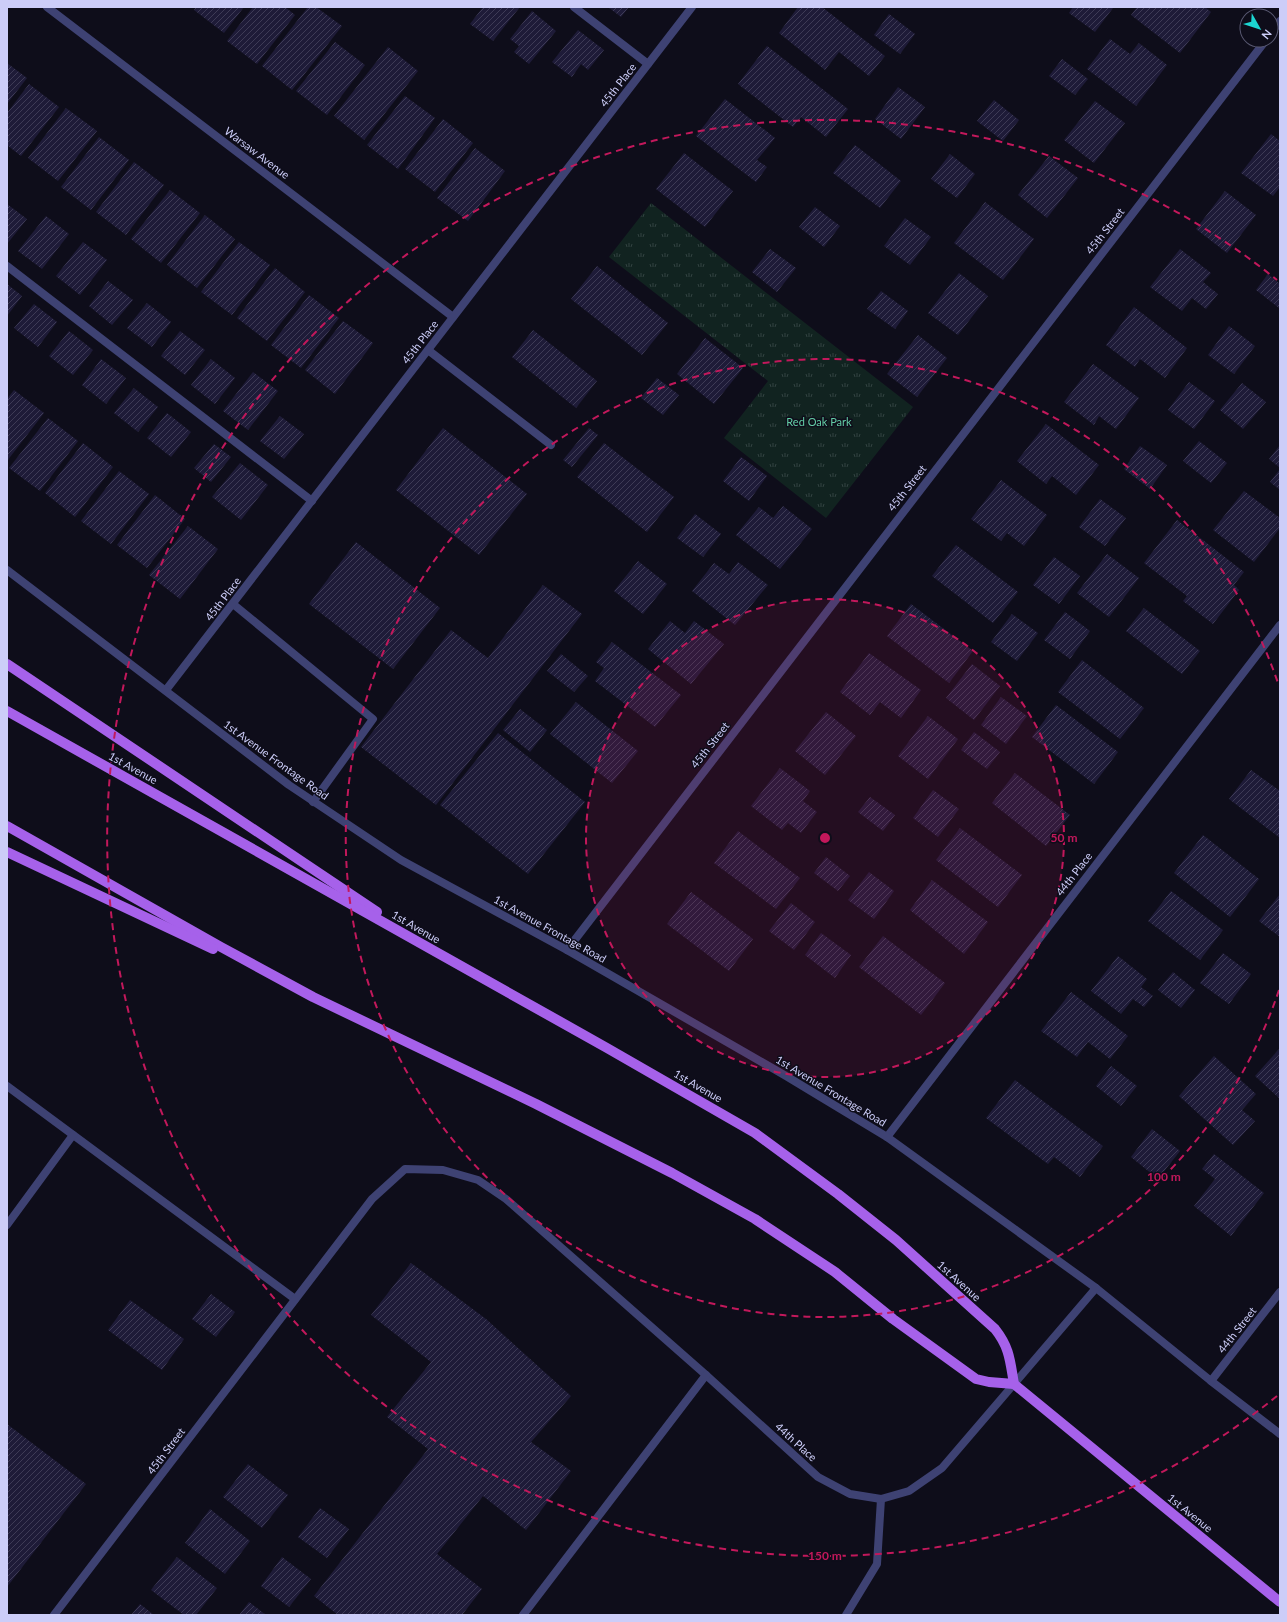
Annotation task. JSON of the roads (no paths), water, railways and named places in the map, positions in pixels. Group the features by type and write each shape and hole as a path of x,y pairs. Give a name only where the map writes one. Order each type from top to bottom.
{"main road":[{"path":"7,664 445,958"},
{"name":"1st Avenue","path":"7,711 445,958 601,1044 755,1133 838,1194 896,1240 995,1329 1004,1340 1009,1352 1014,1384 1280,1602"},
{"path":"7,826 221,947 313,996"},
{"path":"7,852 313,996 550,1111 672,1173 755,1219 835,1272 893,1319 976,1379 989,1382 1014,1384"}],"street":[{"name":"Warsaw Avenue","path":"47,7 453,317"},
{"path":"574,7 648,64"},
{"name":"45th Place","path":"166,690 692,7"},
{"name":"45th Street","path":"567,950 1260,48"},
{"path":"7,266 312,501"},
{"path":"428,350 551,446"},
{"name":"1st Avenue Frontage Road","path":"7,570 166,690 289,786 313,802 401,860 567,950 786,1076 886,1136 1096,1288"},
{"path":"233,604 373,719 313,802"},
{"name":"44th Place","path":"886,1136 1280,625"},
{"path":"7,1086 295,1299"},
{"path":"7,1225 73,1135"},
{"name":"45th Street","path":"54,1615 372,1199 405,1169 443,1170 478,1180 506,1199 706,1375"},
{"path":"1096,1288 1211,1381 1280,1434"},
{"name":"44th Place","path":"706,1375 818,1477 850,1494 881,1499 909,1491 942,1468 1096,1288"},
{"name":"44th Street","path":"1211,1381 1280,1292"},
{"path":"523,1615 706,1375"},
{"path":"846,1615 877,1564 881,1499"}],"park label":[{"name":"Red Oak Park","path":"819,422"}]}
